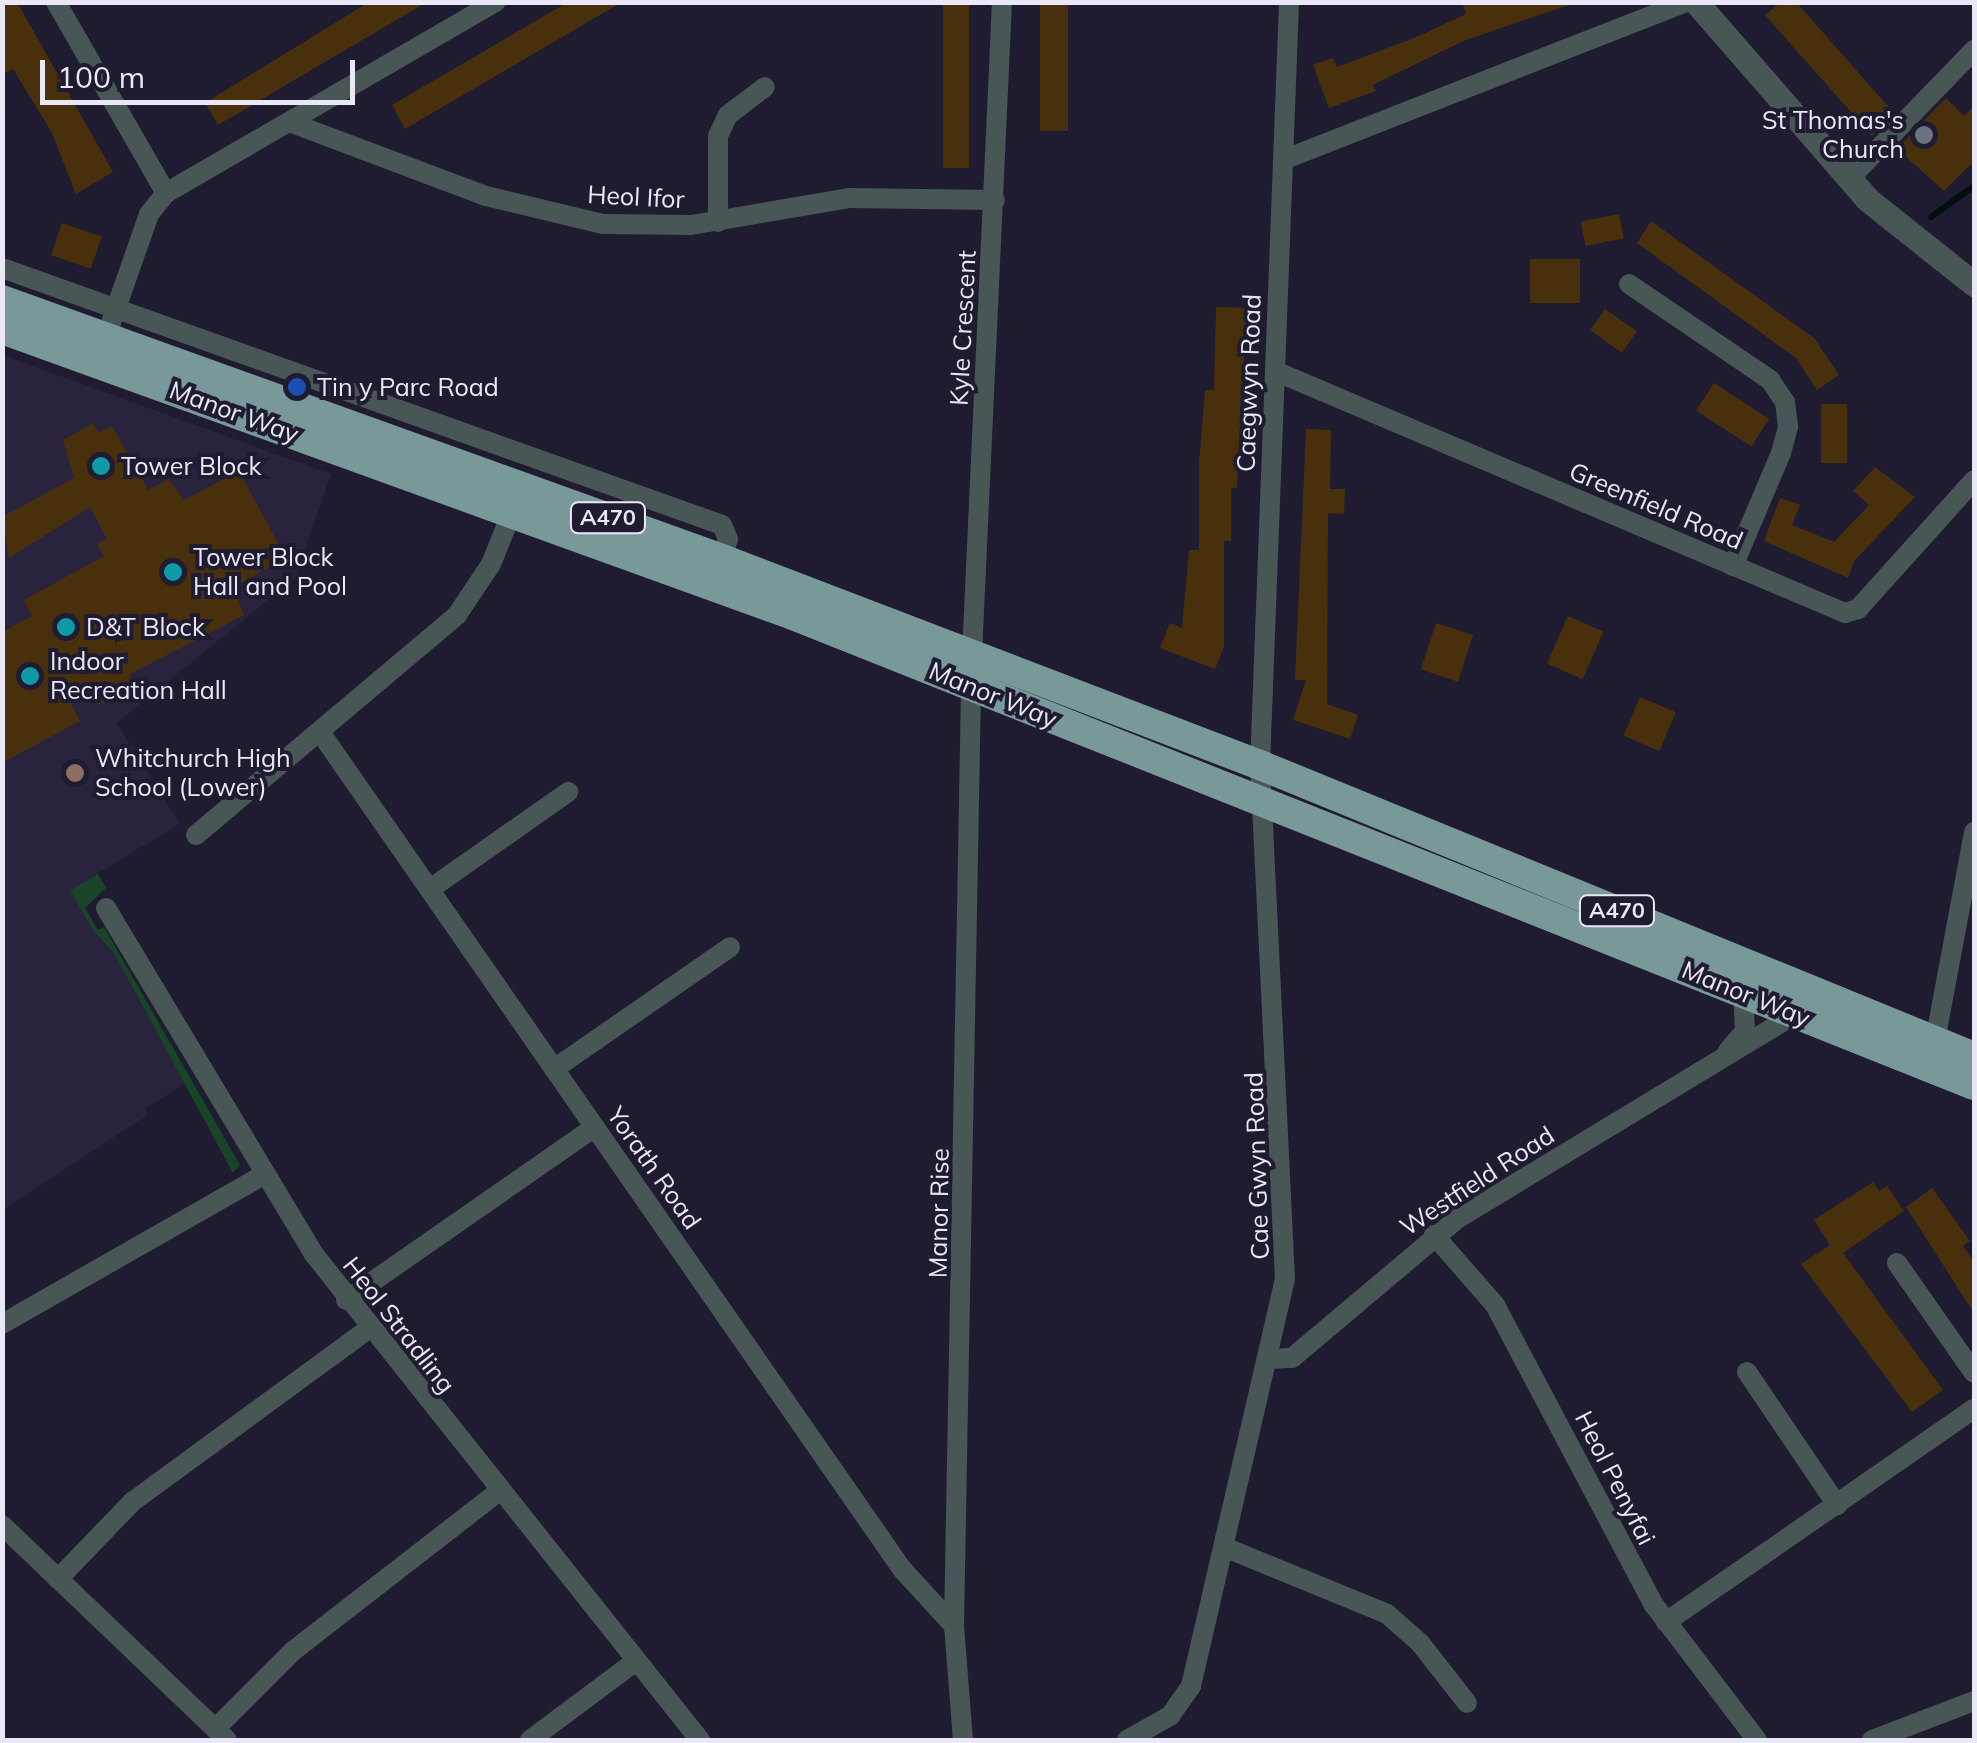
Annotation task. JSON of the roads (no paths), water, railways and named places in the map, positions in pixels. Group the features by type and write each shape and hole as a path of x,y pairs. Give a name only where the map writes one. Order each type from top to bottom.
{"highway":[{"name":"Manor Way","path":"2,300 110,322 1260,765 1974,1057"},
{"name":"Manor Way","path":"2,329 512,512 970,686 1974,1085"}],"street":[{"path":"56,2 166,193"},
{"path":"110,322 149,214 166,193 496,2"},
{"name":"Kyle Crescent","path":"972,655 1002,2"},
{"name":"Caegwyn Road","path":"1260,765 1290,2"},
{"path":"1283,160 1696,3 1848,179 1974,284"},
{"path":"1848,179 1974,50"},
{"path":"718,222 718,136 728,115 766,87"},
{"name":"Heol Ifor","path":"289,122 525,208 632,226 718,222 849,198 994,200"},
{"name":"Manor Way","path":"2,268 110,322"},
{"path":"1630,284 1770,380 1784,402 1786,438 1732,566"},
{"name":"Greenfield Road","path":"1275,371 1732,566 1853,612 1974,480"},
{"path":"196,835 457,615 492,564 512,512"},
{"name":"Manor Rise","path":"963,1740 954,1626 970,686"},
{"name":"Yorath Road","path":"320,732 902,1569 954,1626"},
{"name":"Cae Gwyn Road","path":"1128,1740 1166,1732 1190,1686 1270,1359 1288,1246 1260,765"},
{"path":"430,889 568,792"},
{"path":"1934,1040 1974,832"},
{"name":"Heol Stradling","path":"106,908 261,1176 346,1300 700,1740"},
{"path":"554,1070 730,947"},
{"path":"1725,1058 1745,1032 1743,992"},
{"name":"Westfield Road","path":"1270,1359 1292,1358 1434,1235 1796,1014"},
{"path":"346,1300 594,1127"},
{"path":"2,1324 261,1176"},
{"name":"Heol Penyfai","path":"1434,1235 1512,1332 1666,1622 1757,1740"},
{"path":"1898,1263 1974,1373"},
{"path":"58,1579 132,1502 368,1329"},
{"path":"1748,1372 1837,1505"},
{"path":"1666,1622 1974,1409"},
{"path":"2,1525 222,1735 293,1651 498,1490"},
{"path":"1224,1548 1387,1614 1420,1644 1467,1703"},
{"path":"530,1740 636,1661"},
{"path":"1872,1740 1974,1701"}],"waterway":[{"path":"1931,217 1974,186"}],"place":[{"name":"St Thomas's Church","path":"1924,135"},
{"name":"Tin y Parc Road","path":"297,387"},
{"name":"Tower Block","path":"101,466"},
{"name":"Tower Block Hall and Pool","path":"173,572"},
{"name":"D&T Block","path":"66,627"},
{"name":"Indoor Recreation Hall","path":"30,676"},
{"name":"Whitchurch High School (Lower)","path":"75,773"}]}
